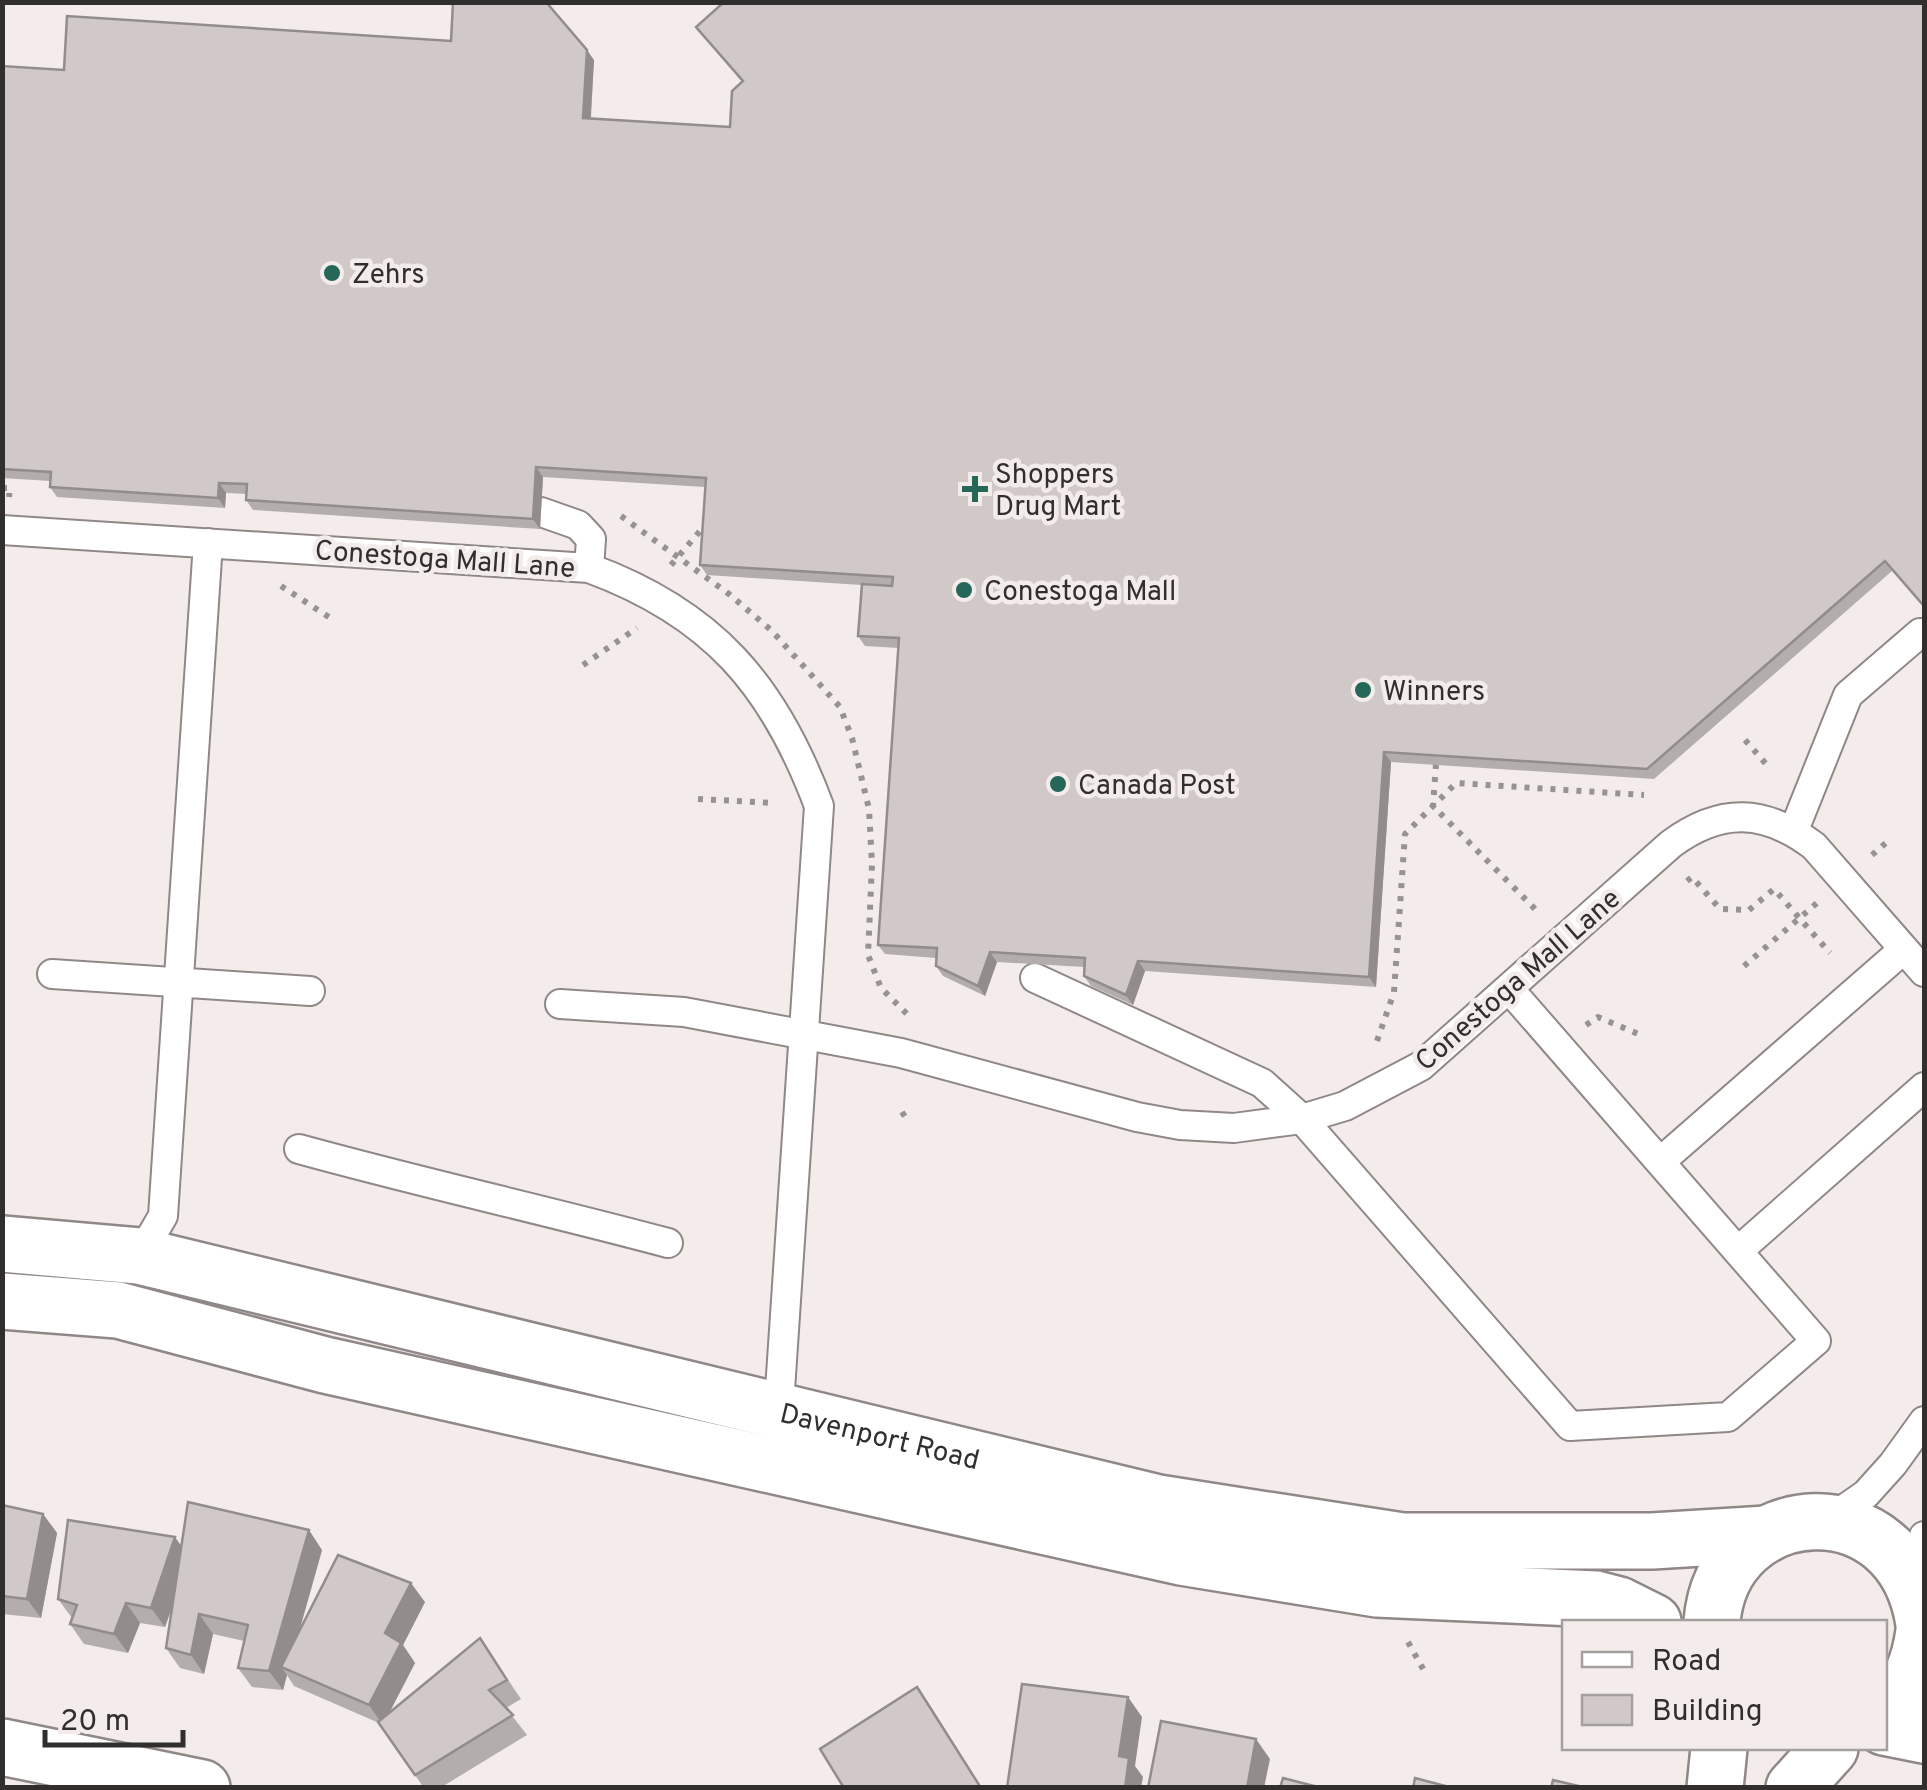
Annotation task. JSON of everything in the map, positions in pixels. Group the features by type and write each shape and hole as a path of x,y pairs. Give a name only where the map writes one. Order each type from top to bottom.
{"street":[{"name":"Davenport Road","path":"2,1244 139,1256 1158,1504 1402,1542 1652,1541 1767,1534 1799,1523 1826,1522"},
{"name":"Davenport Road","path":"2,1301 118,1310 325,1365 1180,1557 1377,1589 1596,1599 1619,1605 1648,1620"},
{"path":"1826,1522 1852,1527 1876,1538 1896,1555 1922,1595 1921,1657 1909,1683 1887,1707"},
{"path":"1712,1620 1725,1576 1743,1553 1767,1534"},
{"path":"1887,1728 1924,1735"},
{"path":"2,1747 202,1788"},
{"path":"1715,1788 1719,1750"},
{"path":"1794,1788 1828,1750"}],"lane":[{"path":"541,512 578,525 591,539 589,568"},
{"name":"Conestoga Mall Lane","path":"2,530 589,568 656,596 710,635 746,671 777,712 802,758 819,806 775,1468"},
{"path":"118,1310 139,1256 162,1216 208,542"},
{"path":"1794,830 1848,696 1920,633"},
{"name":"Conestoga Mall Lane","path":"804,1034 901,1052 1180,1126 1234,1128 1302,1120 1345,1106 1421,1066 1690,830 1718,819 1746,817 1771,820 1794,830 1814,846 1924,972"},
{"path":"1660,1162 1904,949"},
{"path":"52,974 310,991"},
{"path":"1035,978 1262,1083 1302,1120 1570,1426 1728,1418 1816,1341 1510,990"},
{"path":"560,1004 684,1012 804,1034"},
{"path":"1738,1251 1924,1087"},
{"path":"299,1149 668,1242"},
{"path":"1826,1522 1866,1494 1924,1420"}],"path":[{"path":"671,565 710,519"},
{"path":"275,582 335,622"},
{"path":"582,665 642,625"},
{"path":"1745,740 1766,764"},
{"path":"1436,764 1433,806 1541,915"},
{"path":"1378,1041 1394,992 1405,834 1456,783 1644,795"},
{"path":"698,798 775,803"},
{"path":"857,809 869,810"},
{"path":"1872,856 1888,841"},
{"path":"1678,890 1692,877 1720,909 1749,910 1774,889 1830,954"},
{"path":"1744,966 1817,903"},
{"path":"1573,1020 1581,1025 1598,1018 1643,1036"},
{"path":"902,1112 907,1120"}],"building":[{"path":"453,2 546,2 587,50 583,118 730,127 732,91 743,81 696,27 724,2 1924,2 1924,606 1885,561 1647,769 1384,752 1369,977 1138,961 1126,995 1084,976 1085,958 990,952 978,986 936,966 937,948 878,945 899,638 858,636 862,584 892,586 893,577 700,565 706,478 536,467 533,519 246,500 247,484 219,483 218,498 50,487 51,472 2,469 2,66 64,70 67,16 451,41"},
{"path":"188,1502 309,1530 269,1671 238,1668 248,1625 199,1614 191,1655 166,1648"},
{"path":"2,1505 43,1514 27,1599 2,1596"},
{"path":"68,1520 175,1537 151,1608 126,1603 114,1634 70,1624 77,1605 58,1599"},
{"path":"338,1555 411,1583 385,1633 401,1643 369,1705 281,1667"},
{"path":"480,1638 507,1680 489,1690 513,1715 415,1775 378,1722"},
{"path":"1022,1684 1128,1697 1119,1756 1129,1758 1125,1788 1007,1788"},
{"path":"917,1687 981,1788 844,1788 820,1749"},
{"path":"1161,1721 1256,1739 1247,1788 1148,1788"},
{"path":"1283,1778 1322,1788 1280,1788"},
{"path":"1415,1778 1453,1788 1413,1788"},
{"path":"1553,1780 1587,1788 1551,1788"}],"place":[{"name":"Zehrs","path":"332,273"},
{"name":"Shoppers Drug Mart","path":"975,489"},
{"name":"Conestoga Mall","path":"964,590"},
{"name":"Winners","path":"1363,690"},
{"name":"Canada Post","path":"1058,784"}]}
